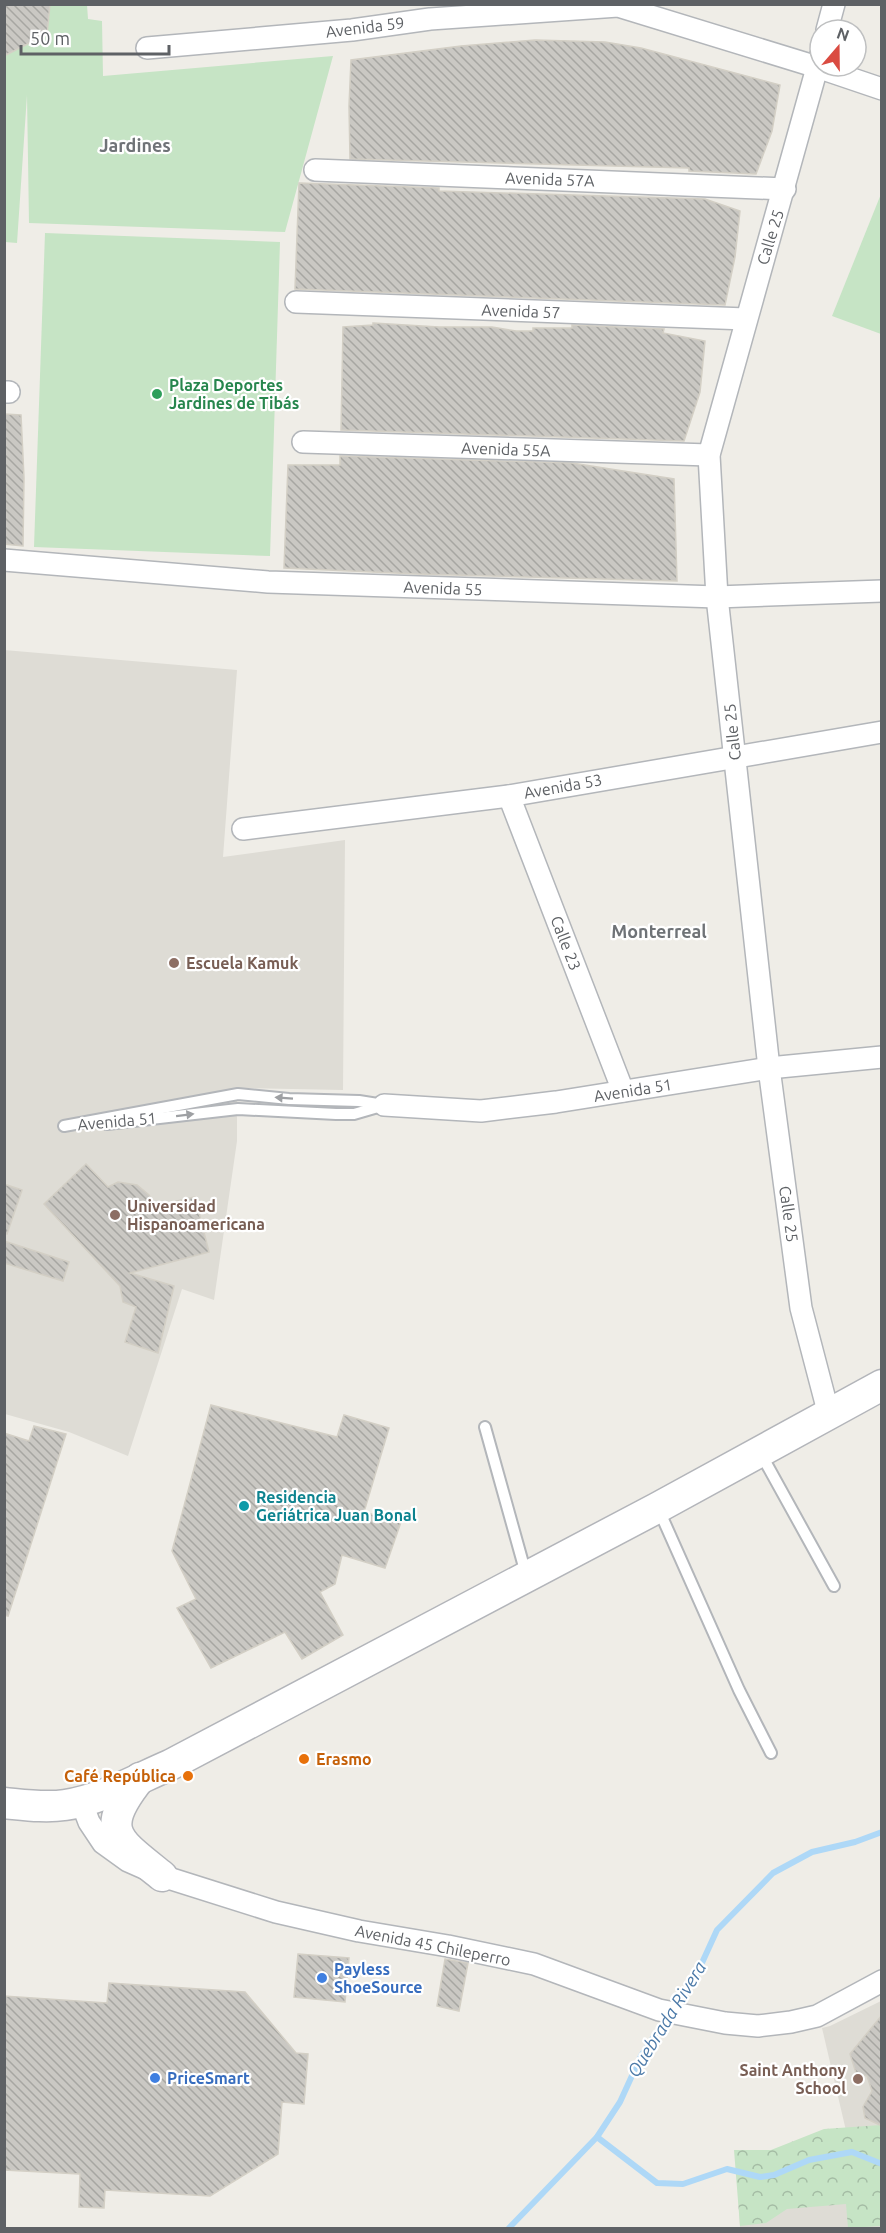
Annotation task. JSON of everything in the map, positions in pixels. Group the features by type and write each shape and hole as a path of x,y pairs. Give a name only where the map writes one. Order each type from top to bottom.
{"main road":[{"path":"4,1803 33,1807 66,1805 98,1796 170,1765 657,1508 882,1384"},
{"path":"140,1778 124,1798 117,1814 115,1828 119,1838 162,1876"}],"street":[{"name":"Avenida 59","path":"147,48 352,30 430,12 615,5 808,59"},
{"name":"Calle 25","path":"815,78 709,455 717,597 770,1068 801,1308 829,1414"},
{"name":"Avenida 59","path":"856,78 882,89"},
{"name":"Avenida 57A","path":"315,170 784,189"},
{"name":"Avenida 57","path":"296,302 746,319"},
{"name":"Avenida 55A","path":"303,442 709,455"},
{"name":"Avenida 55","path":"4,560 268,582 717,597 882,591"},
{"name":"Avenida 53","path":"243,829 509,796 882,732"},
{"name":"Calle 23","path":"509,796 623,1091"},
{"name":"Avenida 51","path":"384,1106 481,1111 770,1068 882,1057"},
{"name":"Avenida 45 Chileperro","path":"81,1801 89,1822 103,1843 128,1861 162,1876 276,1912 359,1931 534,1964 659,2010 725,2023 758,2026 791,2022 817,2016 882,1981"}],"lane":[{"name":"Avenida 51","path":"238,1094 359,1101 384,1106 354,1114 306,1114 238,1109 99,1125 64,1126 238,1094"},
{"path":"306,1114 307,1099"},
{"path":"485,1426 527,1577"},
{"path":"760,1452 834,1586"},
{"path":"657,1508 739,1690 771,1753"}],"shaded area":[{"name":"Escuela Kamuk","path":"4,650 237,670 223,857 345,840 343,1090 237,1088 237,1141 214,1300 182,1289 128,1456 69,1432 5,1414"},
{"name":"Saint Anthony School","path":"881,2001 881,2228 740,2228 737,2172 851,2152 822,2028"}],"green space":[{"path":"5,5 87,5 88,19 102,21 103,76 333,56 285,232 29,223 27,95 17,243 5,242"},
{"path":"881,194 881,334 832,316"},
{"name":"Plaza Deportes Jardines de Tibás","path":"45,233 280,242 270,556 34,547"},
{"path":"881,2125 881,2226 848,2228 846,2204 787,2209 766,2223 740,2226 734,2150 771,2150 824,2129"}],"building":[{"path":"4,4 50,4 47,34 4,56"},
{"path":"535,40 605,42 641,48 780,85 772,131 756,174 689,171 689,168 350,159 351,60 461,46"},
{"path":"299,183 439,188 439,191 705,199 740,211 735,257 725,305 295,289"},
{"path":"373,323 492,327 516,331 533,331 533,328 572,328 572,325 664,329 663,333 705,341 700,392 684,441 341,430 343,327 373,325"},
{"path":"4,414 21,415 24,478 23,546 4,544"},
{"path":"340,456 572,463 674,479 677,581 284,568 288,465 340,465"},
{"path":"86,1164 108,1187 118,1182 137,1185 149,1195 155,1206 195,1197 209,1252 130,1273 174,1286 158,1353 125,1342 136,1307 123,1302 120,1286 44,1204"},
{"path":"4,1184 22,1190 7,1234 4,1233"},
{"path":"4,1241 69,1262 63,1281 4,1263"},
{"name":"Residencia Geriátrica Juan Bonal","path":"211,1405 337,1437 344,1415 389,1428 364,1512 401,1522 385,1568 342,1555 335,1584 320,1592 343,1635 302,1659 285,1632 211,1668 177,1608 196,1599 172,1551"},
{"path":"34,1426 66,1434 8,1616 4,1615 4,1433 29,1441"},
{"name":"Payless ShoeSource","path":"298,1954 349,1958 345,2002 294,1997"},
{"path":"445,1959 468,1963 459,2011 437,2006"},
{"name":"PriceSmart","path":"109,1983 245,1992 296,2053 308,2054 304,2104 282,2102 278,2154 210,2196 105,2190 104,2208 79,2207 80,2174 4,2170 4,1996 107,2003"},
{"path":"882,2015 882,2126 865,2118 863,2107 872,2091 867,2076 856,2073 850,2054"}],"waterway":[{"name":"Quebrada Rivera","path":"509,2228 597,2137 620,2102 641,2056 655,2035 666,2024 696,1976 717,1930 773,1873 812,1852 855,1842 882,1832"},
{"path":"597,2137 657,2183 683,2184 727,2169 760,2177 774,2175 809,2160 852,2152 882,2164"}],"place":[{"name":"Plaza Deportes Jardines de Tibás","path":"157,394"},
{"name":"Escuela Kamuk","path":"174,963"},
{"name":"Universidad Hispanoamericana","path":"115,1215"},
{"name":"Residencia Geriátrica Juan Bonal","path":"244,1506"},
{"name":"Erasmo","path":"304,1759"},
{"name":"Café República","path":"188,1776"},
{"name":"Payless ShoeSource","path":"322,1978"},
{"name":"PriceSmart","path":"155,2078"},
{"name":"Saint Anthony School","path":"858,2079"}],"district":[{"name":"Jardines","path":"135,145"},
{"name":"Monterreal","path":"659,931"}]}
